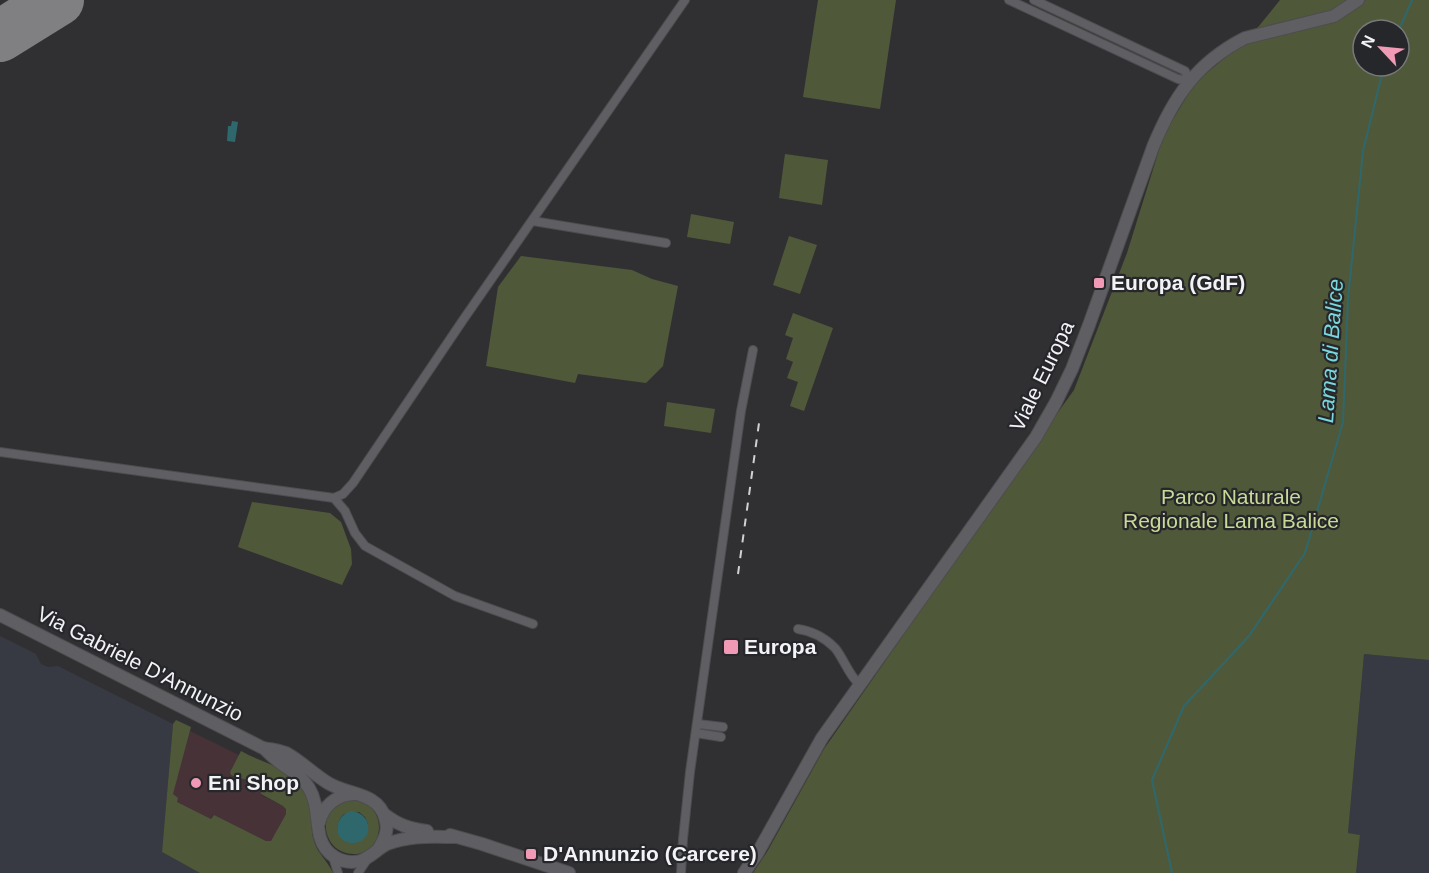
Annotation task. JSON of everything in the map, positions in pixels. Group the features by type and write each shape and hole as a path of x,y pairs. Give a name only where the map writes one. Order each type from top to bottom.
{"main road":[{"name":"Viale Europa","path":"744,873 757,854 813,752 1036,437 1056,402 1089,325 1163,122 1180,93 1220,53 1245,38 1334,16 1358,0"},
{"name":"Via Gabriele D'Annunzio","path":"0,615 263,748"},
{"path":"263,748 284,752 329,784 372,800 398,825 482,844 569,873"},
{"path":"263,748 304,781 314,799 320,839 327,851 341,860 359,861 369,857 379,848 400,839 416,836 456,837"},
{"path":"319,825 320,817 328,804 342,796 357,795"},
{"path":"379,848 386,835 387,825 384,814"},
{"name":"Viale Europa","path":"739,873 757,854"}],"street":[{"path":"0,452 334,498 343,494 353,483 685,0"},
{"path":"1009,0 1178,80 1190,81"},
{"path":"1034,0 1185,71 1190,81"},
{"path":"533,221 666,243"},
{"path":"681,873 690,772 741,411 753,350"},
{"path":"334,498 345,511 355,533 365,546 454,596 533,624"},
{"path":"798,629 816,634 835,649 859,684"},
{"path":"698,724 723,727"},
{"path":"696,733 722,736"},
{"path":"682,847 688,873"},
{"path":"333,856 338,873"},
{"path":"358,873 369,857"}],"shaded area":[{"path":"0,636 36,654 41,664 48,667 58,666 173,724 162,852 200,873 0,873"},
{"path":"1364,654 1429,660 1429,873 1356,873 1360,835 1348,833"},
{"path":"190,731 239,755 230,772 231,775 240,779 245,778 262,790 261,795 285,807 287,812 272,841 266,841 213,815 211,819 176,802 172,795"}],"green space":[{"path":"818,0 896,0 880,109 803,97"},
{"name":"Parco Naturale Regionale Lama Balice","path":"1280,0 1429,0 1429,660 1364,654 1348,833 1360,835 1356,873 753,873 824,749 902,637 940,576 1074,390 1127,253 1164,134 1195,83 1259,26"},
{"path":"785,154 828,160 822,205 779,198"},
{"path":"691,214 734,222 730,244 687,237"},
{"path":"789,236 817,245 800,294 773,285"},
{"path":"521,256 632,270 652,279 678,286 663,366 646,383 578,374 575,383 486,366 498,287"},
{"path":"793,313 833,328 804,411 790,406 798,382 787,378 793,362 786,359 793,338 785,335"},
{"path":"667,402 715,409 711,433 664,426"},
{"path":"252,502 330,513 341,522 351,549 352,564 342,585 238,547"},
{"path":"176,720 191,727 173,794 178,798 177,802 211,819 214,815 266,841 271,841 286,814 286,809 261,794 260,789 254,783 231,775 230,772 241,751 292,776 299,784 311,812 315,845 333,873 200,873 162,852 173,724"},
{"path":"350,800 364,803 373,810 378,820 379,831 376,841 369,849 359,854 338,850 330,842 327,832 329,814","holes":["359,812 368,824 348,842 341,836 338,825 344,814"]}],"water":[{"path":"232,121 238,122 235,142 227,141 228,126 231,126"},
{"path":"351,811 364,817 368,828 364,839 352,843 345,842 341,838 337,828 341,818"}],"waterway":[{"name":"Lama di Balice","path":"1404,18 1412,0"},
{"name":"Lama di Balice","path":"1172,873 1152,780 1184,706 1249,636 1305,553 1343,422 1348,299 1363,151 1381,78"}],"runway":[{"path":"0,36 58,0"}],"railway":[{"path":"738,574 760,416"}],"place":[{"name":"Europa (GdF)","path":"1099,283"},
{"name":"Europa","path":"731,647"},
{"name":"Eni Shop","path":"196,783"},
{"name":"D'Annunzio (Carcere)","path":"531,854"}]}
